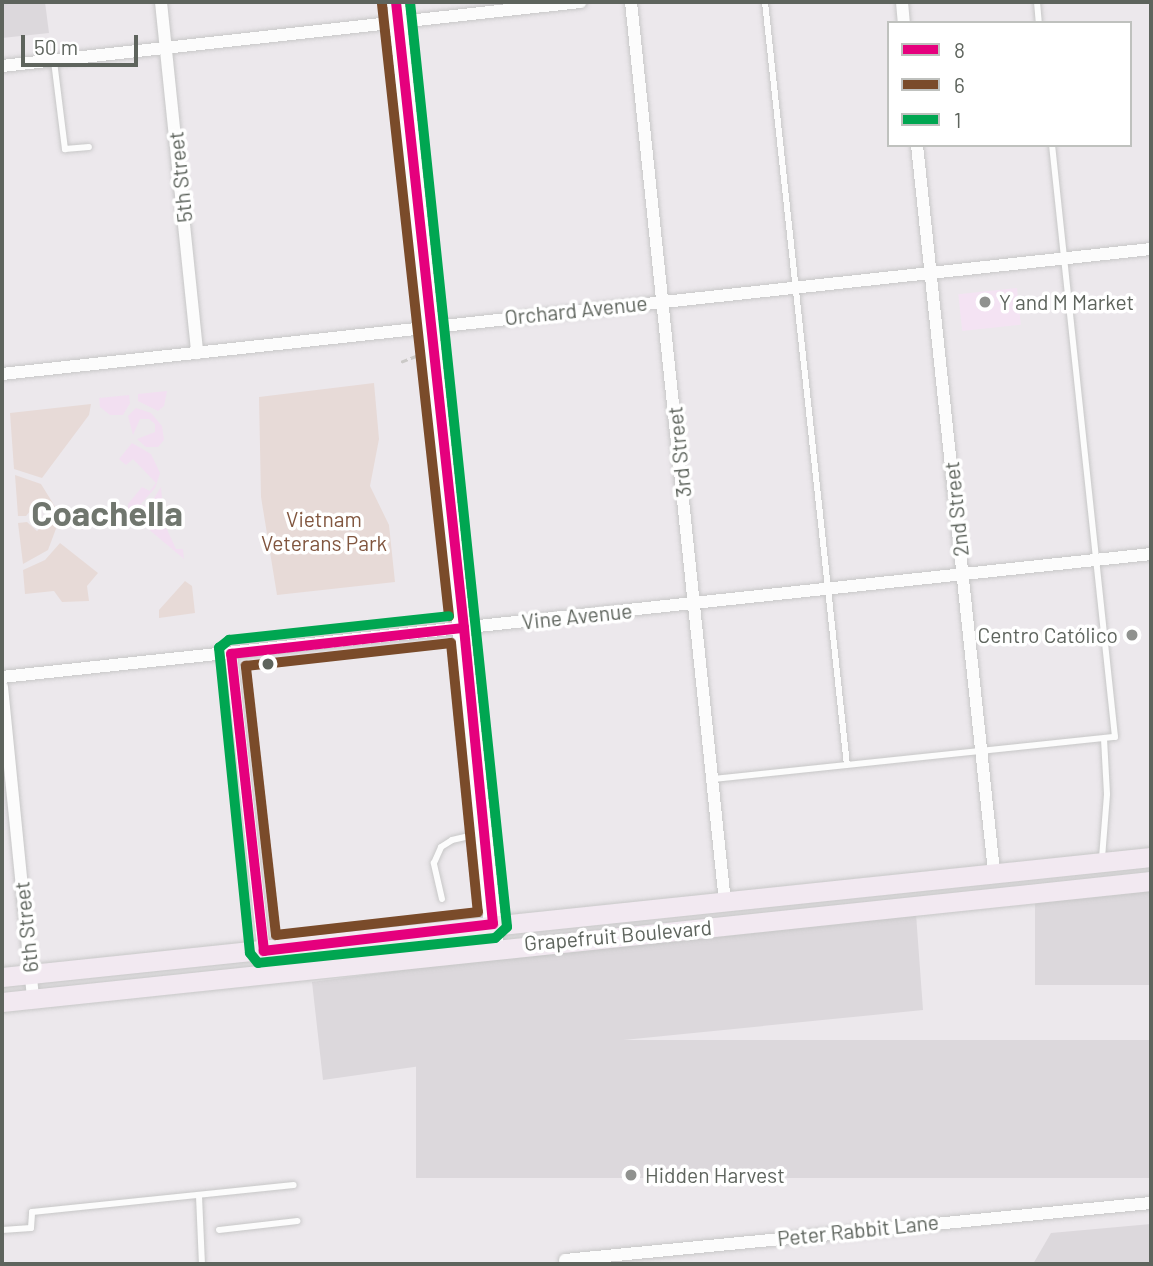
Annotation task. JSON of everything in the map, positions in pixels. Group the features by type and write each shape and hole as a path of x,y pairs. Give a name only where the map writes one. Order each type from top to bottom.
{"main road":[{"name":"Grapefruit Boulevard","path":"2,977 1151,857"},
{"name":"Grapefruit Boulevard","path":"2,1002 495,947 1151,881"}],"street":[{"name":"5th Street","path":"162,2 197,353"},
{"path":"396,2 464,628 495,947"},
{"path":"2,66 167,50 580,2"},
{"name":"3rd Street","path":"631,2 725,902"},
{"path":"902,2 904,21"},
{"name":"2nd Street","path":"917,147 994,872"},
{"name":"Orchard Avenue","path":"2,374 1151,249"},
{"name":"Vine Avenue","path":"2,677 1151,554"},
{"path":"231,654 264,951"},
{"name":"6th Street","path":"2,687 33,999"},
{"name":"Peter Rabbit Lane","path":"565,1260 1151,1203"}],"lane":[{"path":"765,2 847,765"},
{"path":"1037,2 1039,21"},
{"path":"54,61 65,149 89,147"},
{"path":"714,779 1115,737 1052,147"},
{"path":"1102,861 1107,794 1104,738"},
{"path":"442,899 434,863 441,847 452,840 484,833"},
{"path":"2,1230 31,1228 32,1212 294,1185"},
{"path":"199,1196 202,1264"},
{"path":"219,1230 297,1221"}],"path":[{"path":"401,362 421,354"}],"shaded area":[{"path":"2,2 45,2 49,33 2,38"},
{"path":"1017,288 1021,325 962,331 958,294"},
{"path":"1035,890 1151,890 1151,985 1035,985"},
{"path":"916,914 923,1010 553,1047 323,1080 312,982 541,952"},
{"path":"416,1040 1151,1040 1151,1178 416,1178"},
{"path":"1151,1224 1151,1264 1033,1264 1051,1233"}],"green space":[{"name":"Vietnam Veterans Park","path":"374,383 379,439 370,486 389,525 395,582 277,595 261,497 259,397"},
{"path":"91,404 89,415 42,478 14,469 10,413"},
{"path":"15,475 41,484 59,513 49,514 35,505 26,516 18,516"},
{"path":"60,518 48,550 23,564 18,523 27,522 37,531 50,519"},
{"path":"60,543 98,573 87,586 89,601 62,602 54,591 25,594 23,570 45,560"},
{"path":"185,581 192,586 195,613 159,618 159,610"}],"sand":[{"path":"167,391 164,406 158,411 138,401 138,394"},
{"path":"129,395 130,403 123,415 110,415 100,407 99,398"},
{"path":"136,408 151,413 162,426 164,440 158,447 146,447 137,439 155,432 155,424 149,419 140,419 133,435 128,416"},
{"path":"132,443 151,454 160,473 155,488 140,505 149,506 161,487 164,523 176,549 183,549 184,559 128,512 128,504 142,487 150,491 156,483 133,459 126,465 119,459"}],"transit line":[{"name":"8","path":"396,2 464,628"},
{"name":"1","path":"410,2 507,927 495,938 258,963 250,953 219,648 229,640 449,616"},
{"name":"6","path":"382,4 449,616"},
{"name":"8","path":"464,628 493,924 264,951 231,654 464,628"},
{"name":"6","path":"451,643 478,912 276,935 246,666 451,643"}],"place":[{"name":"Y and M Market","path":"985,302"},
{"name":"Centro Católico","path":"1132,635"},
{"name":"Hidden Harvest","path":"631,1175"}],"district":[{"name":"Coachella","path":"107,512"}]}
